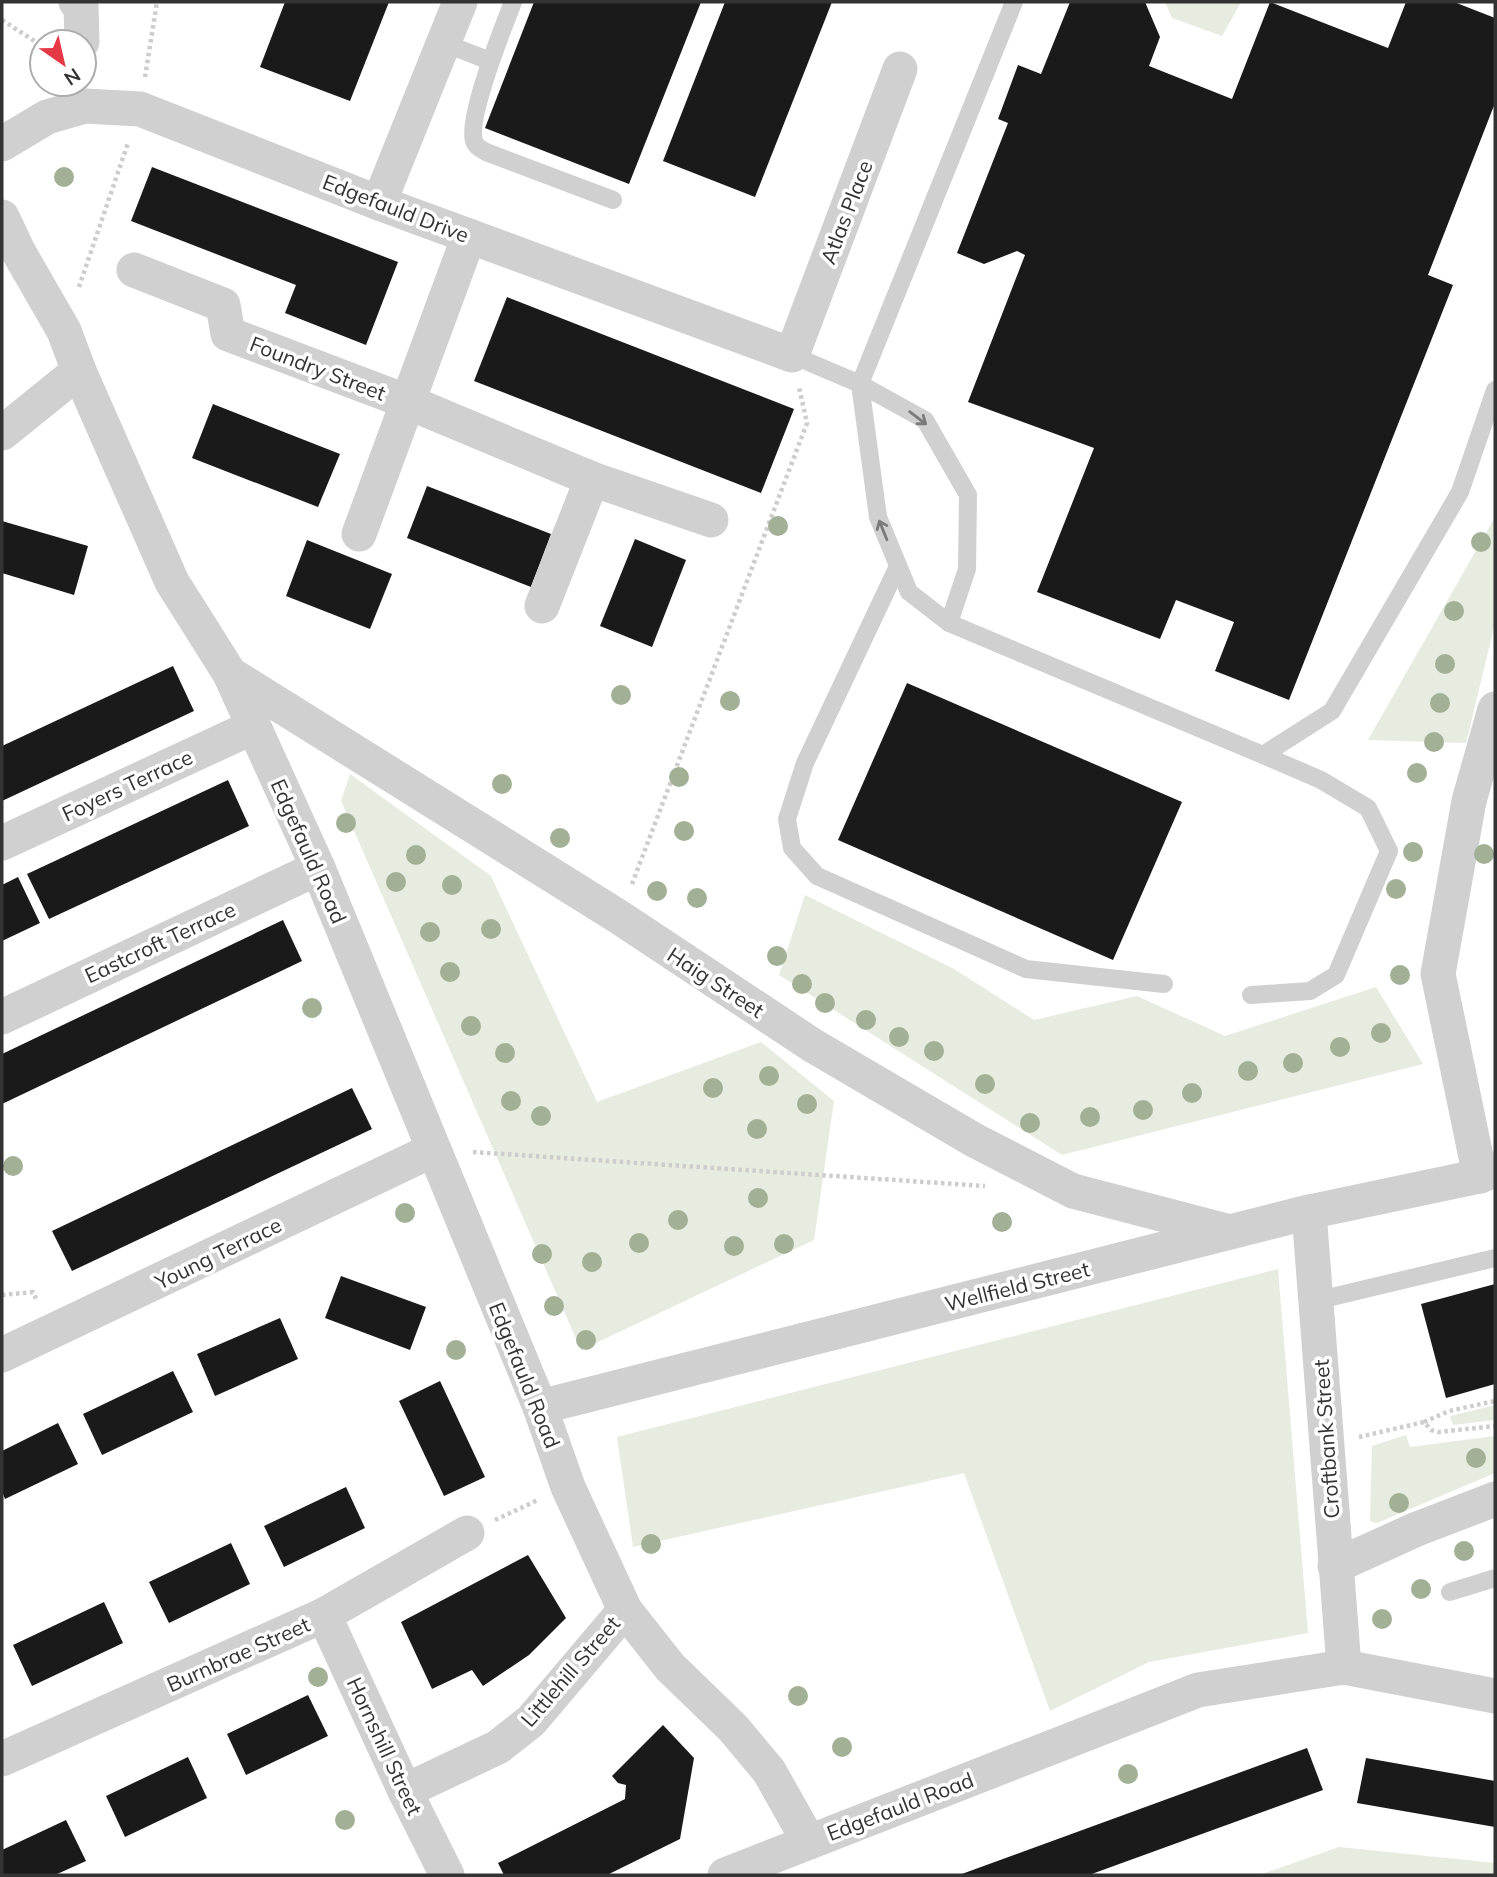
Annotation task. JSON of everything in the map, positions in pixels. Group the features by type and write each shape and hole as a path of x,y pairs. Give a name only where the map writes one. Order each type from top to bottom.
{"street":[{"path":"76,2 81,5 82,28"},
{"path":"379,203 460,2"},
{"name":"Atlas Place","path":"792,355 901,69"},
{"name":"Edgefauld Drive","path":"98,97 140,109 379,203 792,355"},
{"name":"Edgefauld Drive","path":"2,144 77,98"},
{"name":"Edgefauld Road","path":"2,217 18,251 64,331 79,372 172,582 230,674 318,868 540,1407 568,1487 625,1610 670,1667 733,1728 769,1772 809,1842 1198,1690 1344,1667 1495,1696"},
{"name":"Foundry Street","path":"359,534 470,236"},
{"name":"Foundry Street","path":"134,270 223,304 228,334 408,402 592,479 712,520"},
{"path":"2,433 79,372"},
{"path":"542,606 592,479"},
{"name":"Haig Street","path":"230,674 619,917 812,1045 974,1140 1073,1191 1230,1232"},
{"path":"1488,1173 1438,974 1469,801 1495,709"},
{"name":"Foyers Terrace","path":"2,843 253,727"},
{"name":"Eastcroft Terrace","path":"2,1017 318,868"},
{"name":"Young Terrace","path":"2,1355 433,1150"},
{"name":"Wellfield Street","path":"540,1407 1309,1212 1488,1173"},
{"name":"Croftbank Street","path":"1309,1212 1344,1667"},
{"path":"1335,1566 1417,1529 1495,1499"},
{"name":"Burnbrae Street","path":"2,1759 324,1615 467,1533"},
{"name":"Littlehill Street","path":"405,1791 498,1747 531,1721 625,1610"},
{"name":"Hornshill Street","path":"324,1615 447,1875"},
{"path":"725,1875 809,1842"}],"lane":[{"path":"513,2 490,61 476,113 473,137 476,146 612,200"},
{"path":"1014,2 860,384 878,517 909,592 949,623 1321,780 1368,808 1389,851 1336,975 1310,991 1251,996"},
{"path":"443,43 490,61"},
{"path":"792,355 860,384 925,420 968,495 967,569 949,623"},
{"path":"1264,755 1332,711 1460,492 1495,390"},
{"path":"898,566 805,763 787,819 792,848 817,876 1026,969 1164,984"},
{"path":"1315,1301 1495,1258"},
{"path":"1450,1592 1495,1578"}],"path":[{"path":"64,331 140,109 157,2"},
{"path":"2,20 28,37"},
{"path":"619,917 807,423 792,355"},
{"path":"433,1150 989,1186"},
{"path":"1327,1445 1424,1422 1449,1411 1495,1401"},
{"path":"1424,1422 1438,1433 1495,1426"},
{"path":"467,1533 568,1487"}],"shaded area":[{"path":"1165,2 1241,2 1222,36 1172,18"},
{"path":"1495,517 1495,623 1466,743 1368,740"},
{"path":"350,774 491,876 597,1102 761,1042 834,1101 814,1240 581,1350 341,801"},
{"path":"805,895 954,969 1034,1020 1137,996 1225,1036 1376,987 1423,1064 1062,1155 779,975"},
{"path":"1278,1269 1308,1633 1149,1662 1050,1711 964,1473 633,1547 617,1437"},
{"path":"1495,1405 1495,1420 1453,1425 1450,1416"},
{"path":"1406,1435 1410,1447 1495,1436 1495,1473 1377,1523 1370,1521 1372,1446"},
{"path":"1339,1847 1495,1863 1495,1875 1259,1875"}],"building":[{"path":"285,2 389,2 350,101 260,67"},
{"path":"534,2 701,2 629,184 485,128"},
{"path":"725,2 832,2 755,197 663,161"},
{"path":"1070,2 1145,2 1160,37 1149,66 1232,99 1270,2 1388,48 1406,2 1454,2 1495,18 1495,103 1428,275 1453,285 1289,700 1215,671 1234,622 1176,600 1160,639 1037,592 1094,448 968,402 1025,255 1017,251 984,264 957,253 1008,123 998,119 1018,65 1041,74"},
{"path":"152,167 398,262 366,345 285,313 296,285 131,221"},
{"path":"507,297 794,409 761,493 474,381"},
{"path":"213,404 340,454 318,507 192,458"},
{"path":"427,486 551,534 531,587 407,538"},
{"path":"2,521 88,546 74,595 2,573"},
{"path":"635,539 686,560 652,647 600,626"},
{"path":"307,540 392,574 370,629 286,596"},
{"path":"173,666 194,711 2,801 2,746"},
{"path":"907,683 1182,802 1113,960 838,840"},
{"path":"228,780 249,826 49,919 27,874"},
{"path":"18,877 40,923 2,941 2,885"},
{"path":"283,920 302,961 2,1104 2,1054"},
{"path":"352,1088 372,1129 72,1271 52,1231"},
{"path":"341,1276 426,1307 410,1350 325,1318"},
{"path":"1495,1284 1495,1384 1446,1398 1421,1304"},
{"path":"280,1318 298,1359 215,1396 197,1354"},
{"path":"173,1371 193,1412 102,1455 83,1414"},
{"path":"440,1381 485,1477 444,1496 399,1401"},
{"path":"58,1423 78,1464 5,1499 2,1492 2,1451"},
{"path":"346,1487 365,1528 284,1567 264,1526"},
{"path":"231,1543 250,1584 169,1623 149,1582"},
{"path":"528,1555 566,1618 529,1655 483,1686 472,1670 432,1689 401,1622"},
{"path":"104,1602 123,1643 32,1686 13,1645"},
{"path":"308,1695 328,1736 246,1775 227,1734"},
{"path":"663,1725 694,1758 680,1839 607,1875 504,1875 498,1863 625,1799 626,1785 618,1783 612,1776"},
{"path":"1307,1748 1323,1790 1089,1875 959,1875"},
{"path":"188,1757 207,1798 125,1837 106,1796"},
{"path":"1366,1758 1495,1781 1495,1827 1357,1803"},
{"path":"66,1820 86,1861 55,1875 2,1875 2,1850"}]}
